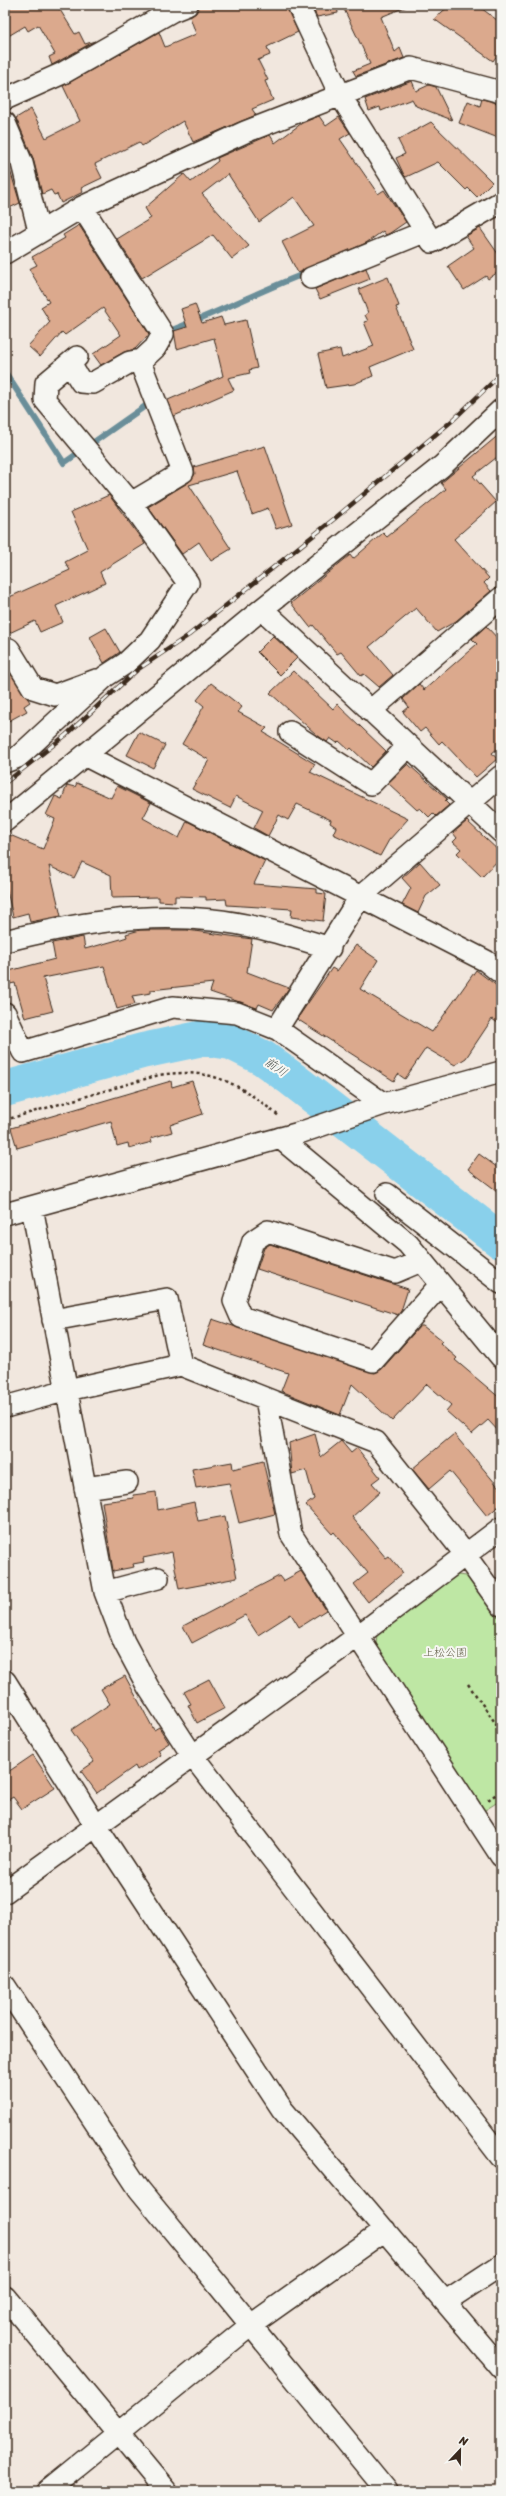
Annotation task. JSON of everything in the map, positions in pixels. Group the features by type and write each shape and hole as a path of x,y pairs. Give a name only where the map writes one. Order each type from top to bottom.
{"street":[{"path":"298,5 340,95 424,232 432,242 501,202"},
{"path":"5,99 63,73 176,7"},
{"path":"5,253 82,207 245,132 411,68 501,92"},
{"path":"5,123 22,164 40,231"},
{"path":"5,762 18,756 106,676 126,663 150,640 188,584 131,503 45,400 46,384 73,360 81,382 93,384 130,362 142,360 155,348 163,334 82,207"},
{"path":"311,278 424,232"},
{"path":"131,503 183,472 142,367 142,360"},
{"path":"5,821 262,610 442,466 501,410"},
{"path":"370,711 501,598"},
{"path":"262,610 501,832"},
{"path":"5,650 9,649 33,688 55,695 106,676"},
{"path":"290,732 371,784 408,746"},
{"path":"86,756 486,961 501,973"},
{"path":"277,1029 330,948 360,897 501,776"},
{"path":"5,942 45,931 104,921 154,918 212,920 276,931 330,948"},
{"path":"5,1013 14,1055 173,1007 237,1013 277,1029 384,1104"},
{"path":"5,1214 294,1134 384,1104 501,1072"},
{"path":"294,1134 408,1244 440,1285 501,1357"},
{"path":"387,1194 501,1283"},
{"path":"32,1207 106,1592 124,1642 148,1687 192,1755 501,2157"},
{"path":"422,1262 395,1272 268,1231 253,1241 234,1301 241,1317 373,1361 440,1285"},
{"path":"53,1320 167,1299 181,1365"},
{"path":"5,1407 67,1390 181,1365 376,1442 465,1555 501,1605"},
{"path":"266,1399 291,1534 501,1856"},
{"path":"85,1488 127,1482"},
{"path":"5,1892 358,1636 501,1528"},
{"path":"106,1592 158,1578"},
{"path":"5,1682 96,1826 282,2109 386,2230 501,2368"},
{"path":"5,1986 139,2189 387,2491"},
{"path":"47,2491 118,2435 251,2325 386,2230"},
{"path":"446,2301 501,2265"},
{"path":"5,2297 166,2491"}],"path":[{"path":"5,1120 159,1076 183,1072 207,1075 230,1082 252,1094 294,1134"},
{"path":"468,1684 501,1731"}],"green space":[{"name":"上松公園","path":"458,1575 472,1577 501,1618 501,1800 482,1812 376,1645 377,1633"}],"building":[{"path":"5,5 57,5 75,34 79,32 85,44 95,41 52,65 49,57 55,54 38,25 28,31 25,26 5,38"},
{"path":"205,5 286,5 298,32 267,47 270,55 258,60 268,80 265,81 273,100 252,109 256,115 193,142 183,121 142,146 139,142 95,164 102,178 81,188 83,192 61,203 57,194 54,195 51,190 42,194 33,158 16,118 31,109 46,138 80,121 63,86 159,32 165,47 196,34 190,17 196,13 199,7"},
{"path":"311,5 337,5 338,13 317,17"},
{"path":"342,5 410,5 381,17 395,52 400,48 404,58 356,76 353,71 370,64"},
{"path":"450,5 477,5 501,23 501,50 493,61 434,19"},
{"path":"412,81 416,91 429,85 436,87 452,120 416,106 412,99 381,111 380,107 369,111 365,99"},
{"path":"482,99 501,104 501,139 459,123 468,101 480,106"},
{"path":"319,116 326,126 339,117 350,133 340,139 378,194 384,190 406,222 386,235 383,231 366,243 298,273 282,242 314,226 294,197 259,222 228,174 202,194 249,246 232,259 213,235 142,278 117,239 151,218 145,208 184,174 191,182 218,161 217,158 270,135 275,143 302,123"},
{"path":"431,122 492,182 477,197 468,188 466,190 438,162 406,177 404,175 396,158 405,154 398,140"},
{"path":"5,154 20,203 5,210"},
{"path":"79,225 149,334 135,349 124,352 101,365 93,354 121,335 103,308 65,335 62,332 40,357 28,346 50,322 41,307 49,302 29,269 37,265 32,257 65,238 63,235"},
{"path":"480,228 501,258 501,270 488,279 486,276 464,290 448,266 474,248 466,236"},
{"path":"366,268 370,279 320,299 315,289"},
{"path":"388,277 399,306 396,307 413,349 370,367 373,376 354,384 326,388 318,354 340,349 342,358 374,346 364,322 368,321 365,315 368,313 359,289"},
{"path":"195,304 202,323 221,317 224,325 246,320 257,368 249,370 250,373 228,378 234,390 174,416 168,400 223,376 214,338 177,349 174,331 187,327 181,309"},
{"path":"501,433 501,454 473,476 496,502 454,539 489,578 484,583 491,591 456,621 437,632 416,608 369,647 393,675 379,687 364,674 361,676 341,652 337,654 313,625 310,627 291,603 350,555 353,559 383,533 387,537 446,489 441,483"},
{"path":"265,446 292,524 276,529 268,508 252,514 237,471 189,485 231,549 211,561 199,542 182,554 148,507 189,482 195,474 194,467"},
{"path":"109,495 145,544 100,572 105,583 56,606 63,622 40,632 35,621 5,635 5,599 70,570 65,562 88,550 71,512"},
{"path":"486,626 501,642 501,746 492,753 497,759 476,777 442,741 439,744 425,728 420,732 403,712 409,707 403,699 419,684 424,690 477,644 472,639"},
{"path":"106,628 120,652 104,663 90,637"},
{"path":"273,636 297,658 280,675 257,652"},
{"path":"5,665 30,702 24,706 27,711 5,723"},
{"path":"293,671 333,709 337,704 386,751 371,767 351,748 349,750 339,741 337,743 330,738 327,742 317,735 270,693"},
{"path":"211,683 242,707 238,712 267,728 263,732 315,764 310,772 408,819 389,840 380,856 333,834 336,827 330,823 331,820 297,804 288,820 279,815 268,836 254,828 263,810 236,796 230,808 192,789 209,760 182,744 204,706 197,700"},
{"path":"139,732 165,745 153,768 127,755"},
{"path":"408,764 447,799 445,801 449,805 436,816 433,813 429,817 420,808 417,810 388,783"},
{"path":"77,783 111,798 117,786 151,803 143,818 179,838 187,821 265,861 254,884 317,889 317,893 326,894 323,921 291,917 292,909 227,905 226,899 206,900 206,897 175,896 175,902 159,901 159,897 112,898 111,875 82,862 74,878 49,866 61,916 30,922 28,913 13,917 5,882 5,833 43,849 55,819 46,815 55,796 62,799 67,785 75,787"},
{"path":"467,821 501,853 501,857 482,877 457,853 461,849 453,842 457,838 453,833"},
{"path":"420,862 440,885 426,896 418,913 402,905 411,888 402,878"},
{"path":"140,930 187,930 252,939 247,972 289,988 273,1010 259,1004 257,1008 210,992 213,983 151,990 151,993 132,996 135,1004 117,1009 104,966 43,978 53,1011 25,1018 15,983 5,985 5,972 55,959 52,943 83,937 85,949 127,937 126,934"},
{"path":"356,945 378,960 360,989 432,1032 476,970 501,989 501,1025 492,1019 466,1058 455,1065 426,1048 405,1079 398,1074 394,1081 297,1019 332,968 337,971"},
{"path":"171,1081 172,1087 192,1081 203,1114 170,1125 172,1132 151,1138 152,1142 129,1148 128,1143 117,1146 111,1121 17,1148 11,1128"},
{"path":"479,1154 501,1170 501,1194 468,1169"},
{"path":"270,1244 408,1289 401,1311 398,1315 257,1269 264,1248"},
{"path":"212,1319 375,1373 382,1369 420,1326 423,1326 442,1341 440,1343 457,1358 455,1360 501,1399 501,1434 488,1420 472,1434 446,1411 451,1405 427,1384 392,1421 352,1384 340,1415 281,1391 288,1373 203,1345"},
{"path":"315,1434 321,1457 341,1441 351,1453 357,1448 380,1477 372,1483 380,1492 352,1517 386,1558 389,1556 403,1573 368,1602 354,1584 368,1573 334,1532 332,1534 306,1505 314,1499 306,1470 292,1474 289,1443"},
{"path":"454,1434 501,1490 501,1504 487,1516 450,1471 429,1489 412,1469"},
{"path":"263,1461 275,1514 239,1523 229,1483 196,1488 192,1469 232,1462 233,1469"},
{"path":"156,1492 158,1510 194,1502 198,1521 225,1516 237,1578 179,1589 172,1552 143,1558 144,1562 133,1564 134,1567 113,1571 102,1502 134,1498 133,1495"},
{"path":"301,1571 326,1610 299,1627 291,1614 258,1635 245,1615 192,1643 183,1626 279,1576 283,1581"},
{"path":"125,1676 154,1730 159,1727 169,1743 158,1750 161,1755 137,1770 135,1766 97,1793 81,1771 94,1762 71,1730 110,1704 101,1689"},
{"path":"209,1679 225,1708 197,1723 188,1705 191,1704 184,1692"},
{"path":"33,1755 55,1788 22,1809 13,1797 5,1802 5,1774"}],"waterway":[{"path":"169,331 301,275"},
{"path":"5,372 64,463 151,402"},
{"name":"前川","path":"5,1089 142,1051 203,1038 231,1042 263,1058 292,1079 501,1241"}],"railway":[{"path":"5,783 66,735 137,670 189,635 334,519 453,420 501,374"}]}
